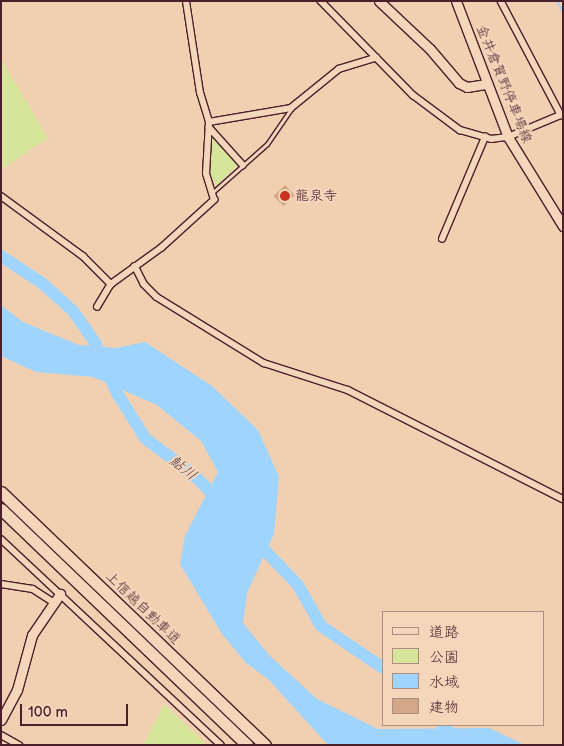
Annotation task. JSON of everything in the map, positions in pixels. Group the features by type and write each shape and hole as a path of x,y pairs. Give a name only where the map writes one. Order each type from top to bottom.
{"highway":[{"name":"上信越自動車道","path":"1,492 265,745"},
{"name":"上信越自動車道","path":"1,509 247,745"}],"street":[{"path":"97,307 111,284 161,248 214,200 214,191 206,174 209,124 200,93 186,1"},
{"path":"321,1 376,58 448,122 485,137 508,137 562,114 501,1"},
{"path":"379,1 430,49 459,83 467,87 487,84"},
{"name":"金井倉賀野停車場線","path":"456,1 508,137 563,226"},
{"path":"209,124 291,108 340,69 376,58"},
{"path":"209,124 243,165"},
{"path":"442,240 485,137"},
{"path":"1,196 83,256 111,284"},
{"path":"135,266 144,284 157,297 264,363 348,390 563,499"},
{"path":"1,539 221,745"},
{"path":"1,584 33,589 53,602"},
{"path":"1,720 17,690 24,653 53,602 60,594"},
{"path":"1,735 19,745"}],"lane":[{"path":"214,191 267,144 291,108"}],"green space":[{"path":"1,59 48,138 1,170"},
{"path":"210,134 238,165 216,186 209,171"},
{"path":"164,704 207,745 143,745"}],"water":[{"path":"1,305 23,322 79,345 116,348 145,342 212,386 258,430 279,477 274,534 247,593 243,623 270,656 317,699 378,729 489,728 525,745 328,745 269,680 245,662 222,634 180,564 185,536 218,472 201,441 157,405 93,377 36,372 1,356"}],"building":[{"name":"龍泉寺","path":"285,185 295,195 284,206 274,196"}],"waterway":[{"path":"557,1 563,12"},
{"name":"鮎川","path":"1,256 42,283 73,311 95,343 117,393 145,438 196,477 219,501"},
{"name":"鮎川","path":"255,540 298,585 321,626 382,667"},
{"name":"鮎川","path":"443,726 463,745"}],"place":[{"name":"龍泉寺","path":"285,196"}]}
